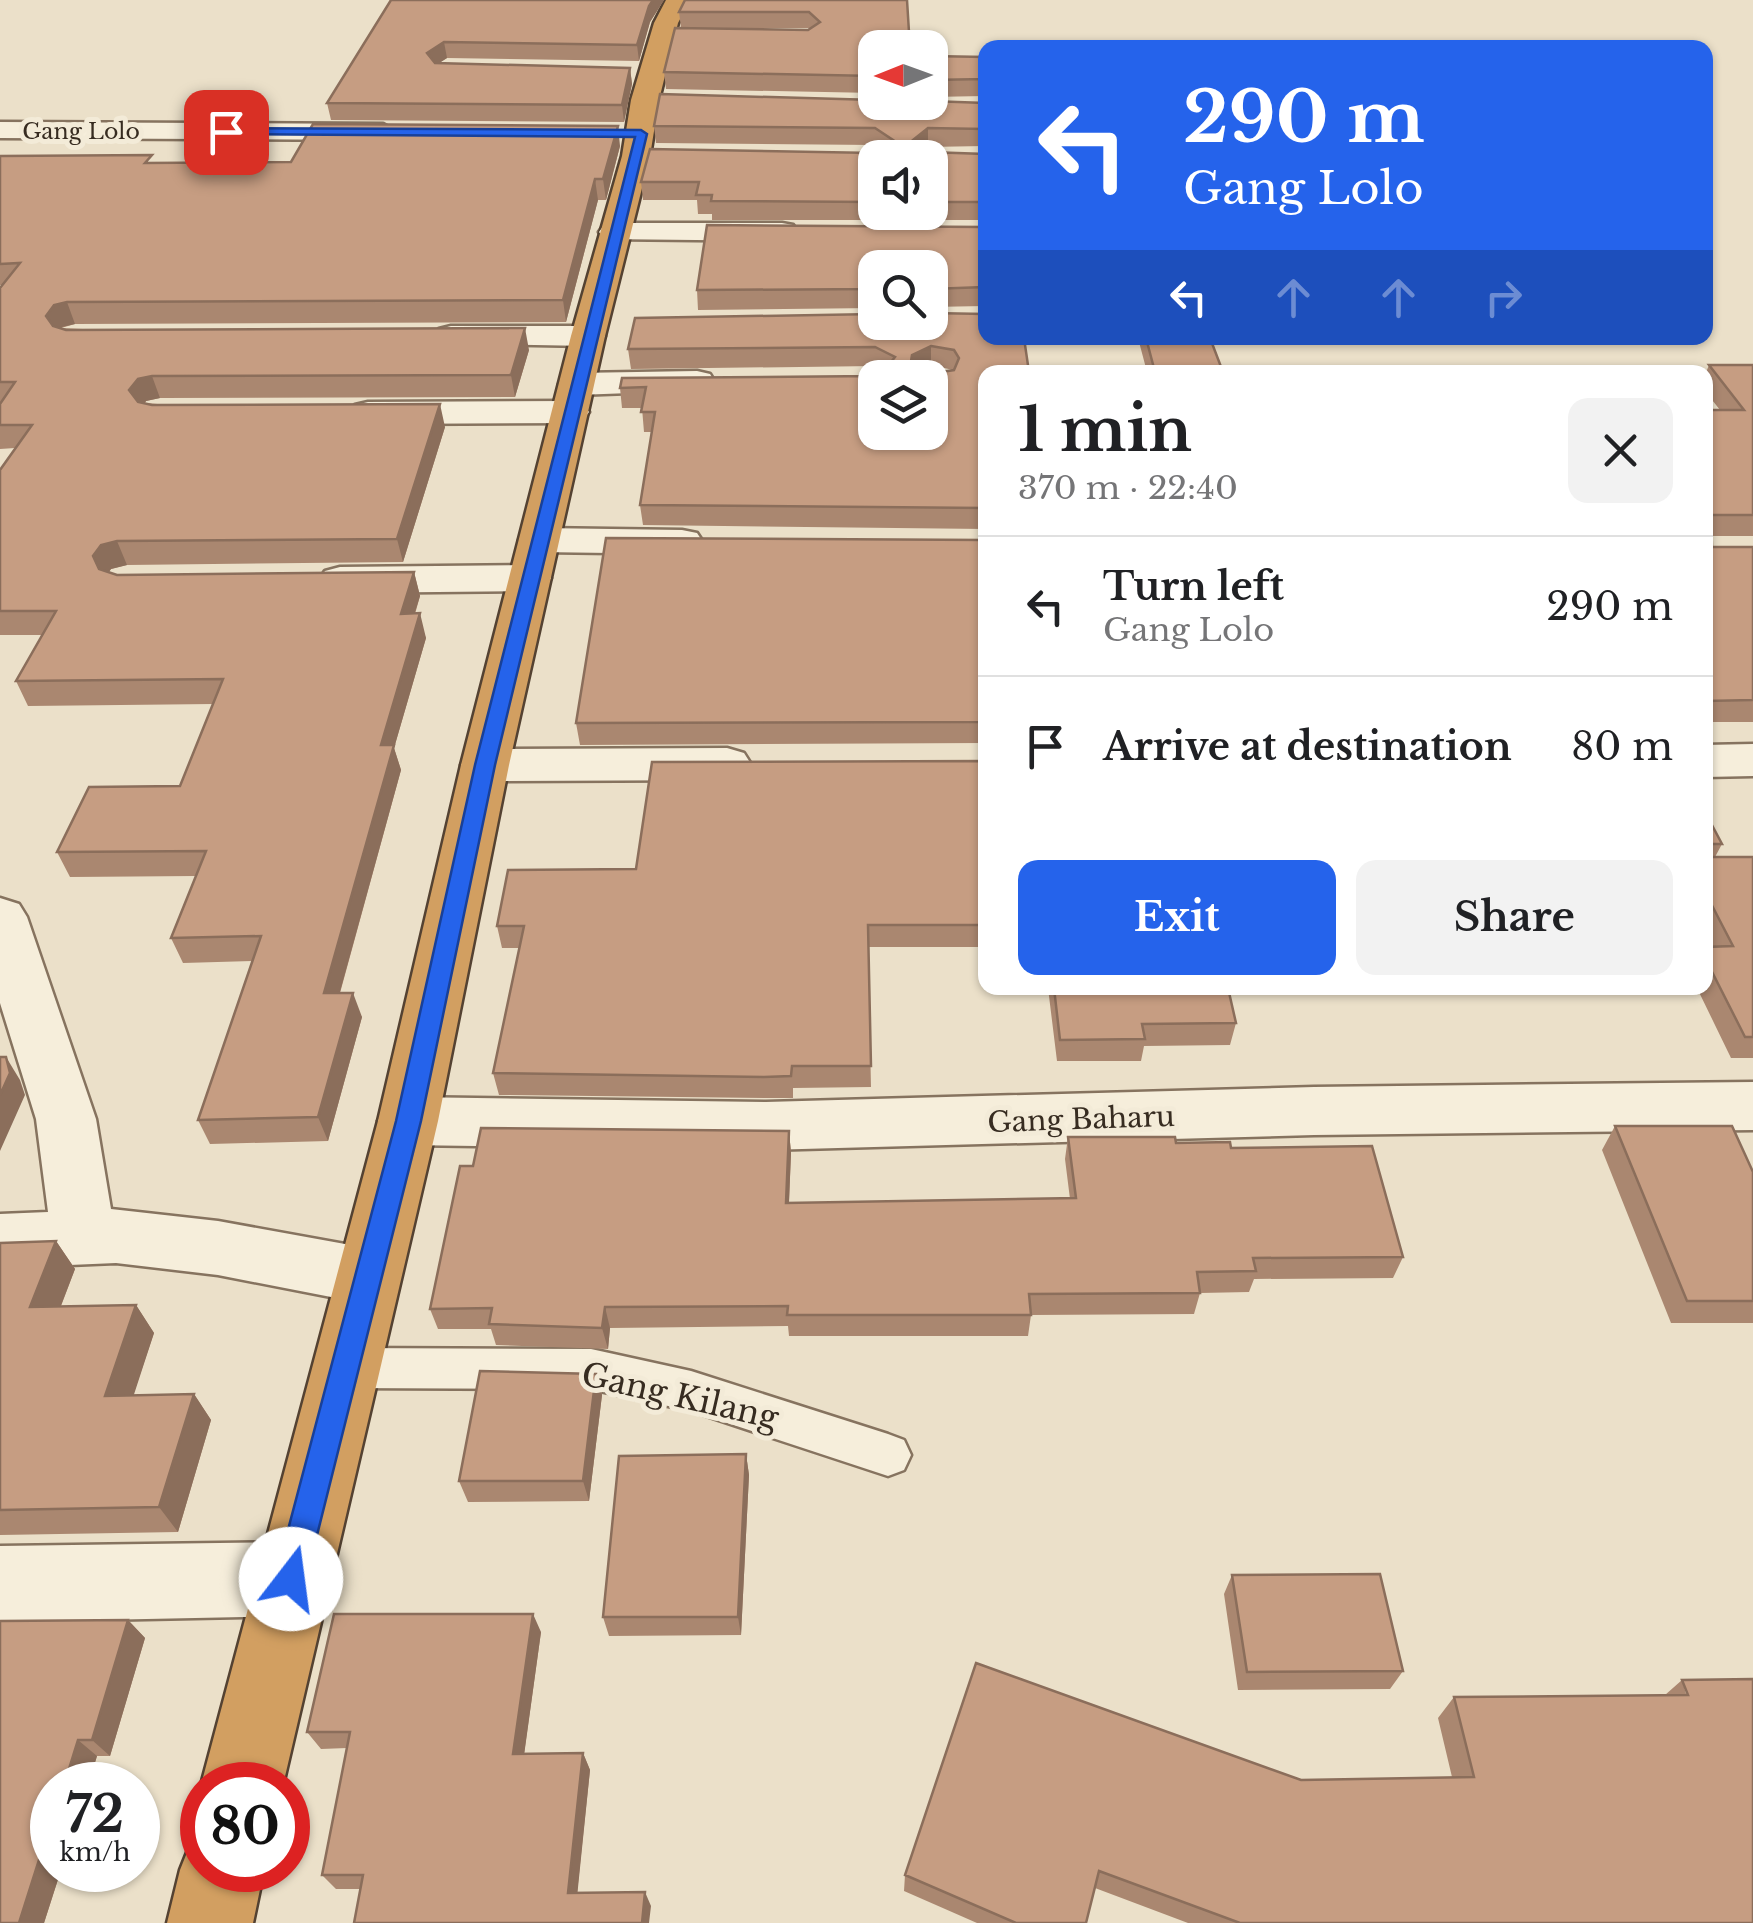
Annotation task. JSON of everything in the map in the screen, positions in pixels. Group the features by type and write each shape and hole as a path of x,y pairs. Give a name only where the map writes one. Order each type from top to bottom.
{"highway":[{"path":"247,1762 408,1121 485,765 574,398 604,328 615,232 650,91"},
{"path":"210,1923 217,1892"}],"street":[{"name":"Gang Lolo","path":"0,130 408,132"},
{"path":"615,232 810,232"},
{"path":"415,336 604,328"},
{"path":"336,413 574,398 736,382"},
{"path":"300,581 714,542"},
{"path":"1713,761 1753,760"},
{"path":"485,765 774,764"},
{"path":"0,917 100,1237"},
{"name":"Gang Baharu","path":"408,1121 766,1126 1314,1111 1753,1106"},
{"path":"0,1241 100,1237 218,1248 367,1276"},
{"path":"0,1584 291,1579"}],"lane":[{"name":"Gang Kilang","path":"344,1379 591,1369 691,1391 888,1455"}],"building":[{"path":"391,0 653,0 637,45 444,42 427,53 435,63 630,68 622,105 327,103"},
{"path":"685,0 907,0 909,30 858,30 858,76 664,72 675,28 808,30 820,22 809,12 679,12"},
{"path":"948,56 978,57 978,79 948,80"},
{"path":"660,94 858,100 858,120 948,120 948,102 978,103 978,129 928,128 913,140 893,140 875,128 654,126"},
{"path":"313,124 618,126 603,179 595,179 563,300 67,302 54,305 46,316 53,326 66,330 525,328 511,375 152,376 138,379 129,390 138,402 152,405 440,404 397,539 117,541 101,545 93,556 99,569 117,575 414,572 401,614 420,613 381,745 394,745 324,993 353,993 318,1117 198,1120 261,936 171,938 206,851 57,852 89,787 180,786 223,679 16,681 56,611 0,611 0,470 32,425 0,425 0,404 15,382 0,382 0,288 20,263 0,264 0,156 152,155 145,163 291,162"},
{"path":"650,149 858,153 858,202 711,201 712,195 696,195 699,182 641,182"},
{"path":"948,153 978,154 978,202 948,202"},
{"path":"707,225 858,226 858,230 978,227 978,287 948,288 948,250 858,250 858,289 697,290"},
{"path":"948,313 978,314 978,345 1025,345 1028,365 978,365 978,508 640,505 655,412 641,412 646,387 620,388 622,378 858,376 858,450 948,450 948,371 954,370 959,358 954,350 931,346 912,355 911,360 893,360 895,357 875,347 628,349 635,318 858,314 858,340 948,340"},
{"path":"1148,345 1213,345 1220,365 1153,365"},
{"path":"1713,365 1753,365 1753,515 1713,515 1713,410 1744,410"},
{"path":"606,538 978,540 978,722 576,723"},
{"path":"1713,547 1753,547 1753,700 1713,701"},
{"path":"978,761 978,925 868,925 871,1066 792,1066 791,1076 764,1077 493,1073 524,926 497,926 508,870 636,869 652,762"},
{"path":"1713,827 1722,844 1713,844"},
{"path":"1713,857 1753,857 1753,1037 1745,1037 1713,974 1713,947 1733,946 1713,907"},
{"path":"1055,995 1230,995 1236,1023 1142,1024 1145,1039 1060,1040"},
{"path":"0,1057 6,1057 10,1073 0,1095"},
{"path":"1615,1126 1732,1126 1753,1172 1753,1301 1687,1301"},
{"path":"481,1128 789,1131 786,1203 1076,1198 1068,1137 1175,1137 1176,1143 1230,1142 1231,1148 1372,1146 1403,1257 1253,1258 1256,1271 1197,1272 1200,1293 1029,1294 1031,1315 787,1315 788,1306 605,1307 602,1328 489,1324 492,1308 430,1309 460,1166 473,1166"},
{"path":"56,1241 30,1307 136,1305 105,1396 194,1394 159,1507 0,1510 0,1243"},
{"path":"480,1371 596,1374 583,1481 459,1481"},
{"path":"746,1454 738,1617 603,1617 619,1456"},
{"path":"1380,1574 1403,1671 1247,1672 1232,1575"},
{"path":"334,1614 533,1614 513,1754 583,1753 568,1893 645,1892 642,1923 354,1923 363,1875 322,1875 350,1732 307,1732"},
{"path":"128,1620 92,1740 78,1740 71,1762 30,1762 30,1888 19,1923 0,1923 0,1621"},
{"path":"976,1663 1301,1780 1474,1777 1454,1697 1688,1695 1682,1680 1753,1679 1753,1923 1240,1923 1099,1871 1086,1923 1016,1923 905,1875"}],"route":[{"path":"226,132 641,134 485,765 408,1121 291,1579"}]}
